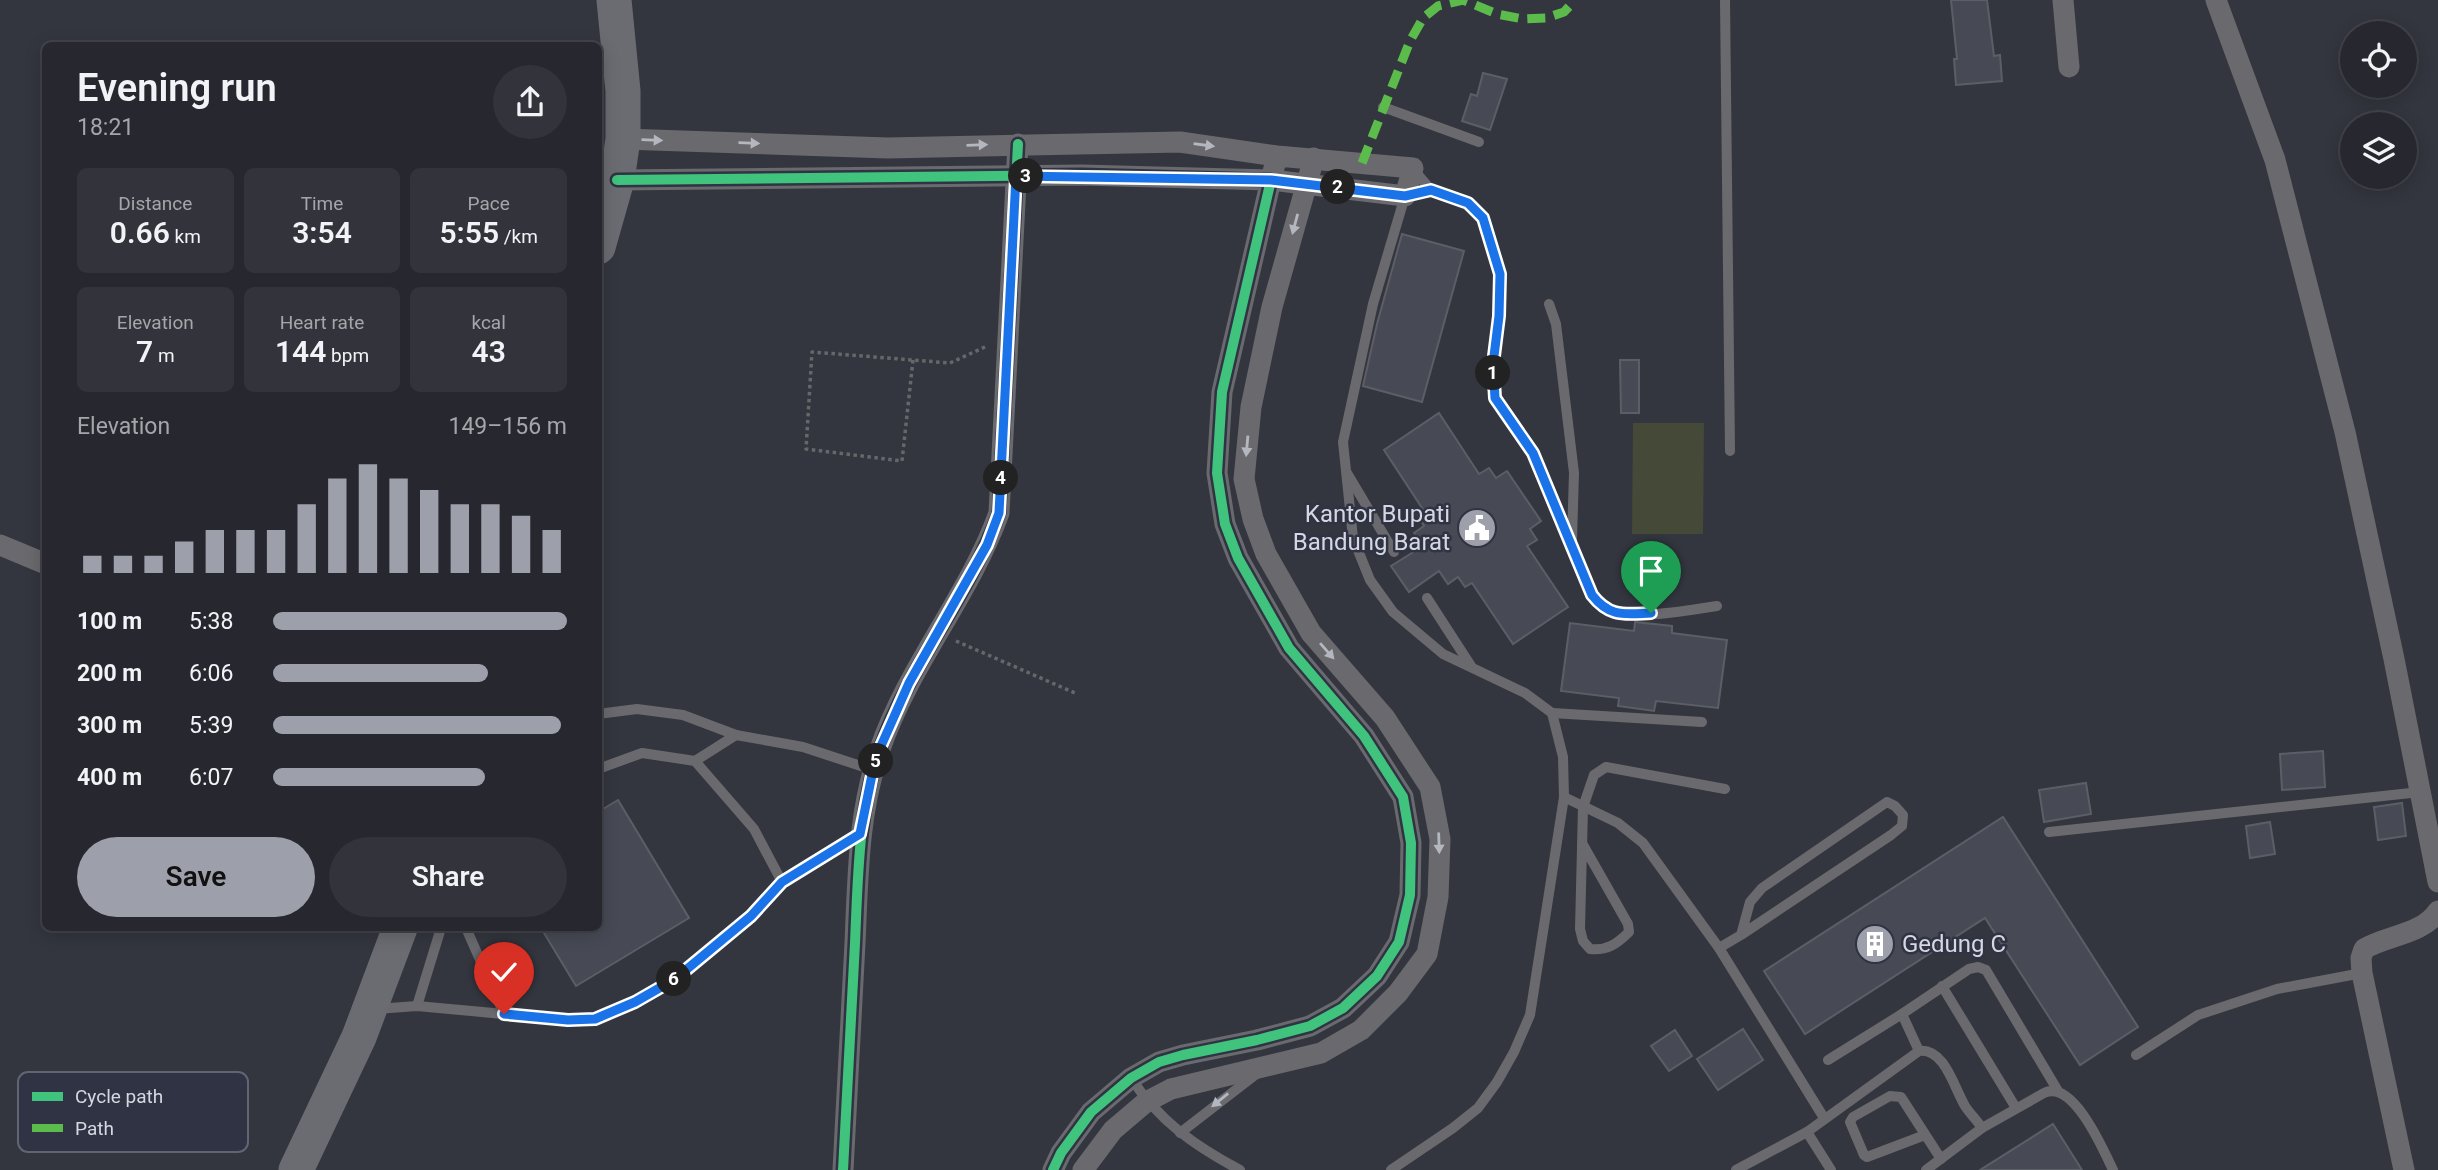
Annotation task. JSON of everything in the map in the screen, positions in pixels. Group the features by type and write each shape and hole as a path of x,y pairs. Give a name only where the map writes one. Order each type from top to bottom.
{"main road":[{"path":"602,228 617,159 623,91 614,0"},
{"path":"296,1170 359,1037 399,931"}],"street":[{"path":"2063,0 2070,67"},
{"path":"2216,0 2275,160 2345,432 2438,882"},
{"path":"1180,142 1277,156 1413,169 1405,196 1271,180 1016,176 617,159 1018,144 1180,142"},
{"path":"843,1170 860,834 873,770 909,683 987,545 999,513 1018,144"},
{"path":"1053,1170 1061,1153 1091,1112 1131,1078 1160,1062 1183,1055 1310,1026 1343,1008 1377,976 1399,942 1410,895 1411,843 1403,797 1364,736 1289,648 1238,558 1225,524 1217,473 1222,392 1277,156"},
{"path":"1083,1170 1113,1130 1146,1102 1171,1089 1321,1054 1361,1030 1398,993 1427,954 1438,897 1440,839 1430,787 1385,718 1311,633 1266,554 1253,519 1244,480 1251,407 1272,307 1314,158"},
{"path":"0,545 42,562"},
{"path":"2404,1170 2361,958 2364,948 2377,941 2415,930 2438,911"}],"lane":[{"path":"1725,0 1730,451"},
{"path":"1383,107 1479,142"},
{"path":"1413,169 1431,190 1468,203 1483,218 1500,274 1499,316 1493,364 1495,398 1533,453 1592,595 1605,609 1620,614 1717,606"},
{"path":"1431,190 1405,196 1373,304 1345,429 1343,442 1353,538 1370,580 1393,612 1443,654 1525,692 1552,713 1702,722"},
{"path":"1549,304 1556,324 1574,473 1572,546"},
{"path":"1346,470 1394,552"},
{"path":"1427,598 1473,668"},
{"path":"602,713 637,709 683,715 736,734 803,747 873,770"},
{"path":"1391,1170 1478,1108 1514,1052 1530,1015 1564,797 1563,757 1552,713"},
{"path":"695,761 736,734"},
{"path":"602,768 642,753 695,761 754,829 782,882"},
{"path":"1582,842 1629,924 1629,932 1618,944 1601,950 1590,950 1583,941 1580,929 1582,842 1583,807 1594,775 1606,767 1725,789"},
{"path":"2049,832 2420,792"},
{"path":"1564,797 1618,822 1643,843 1719,948 1824,1118"},
{"path":"1719,948 1741,935 1891,835 1902,826 1903,815 1887,802 1762,888 1750,902 1741,935"},
{"path":"370,1009 417,1006 568,1020 595,1019 635,1002 675,979 751,916 782,882 860,834"},
{"path":"417,1006 440,931"},
{"path":"467,931 504,1014"},
{"path":"1828,1060 1969,969 1978,967 1986,970 2058,1091 2070,1100 2089,1123 2113,1170"},
{"path":"2136,1055 2198,1015 2277,989 2362,973"},
{"path":"1942,986 2016,1108"},
{"path":"1902,1014 1919,1051"},
{"path":"1736,1170 1807,1132 1919,1051 1931,1052 1940,1059 1966,1108 1982,1128"},
{"path":"1180,1133 1258,1072 1260,1067"},
{"path":"1131,1078 1146,1102 1180,1133 1220,1165 1240,1170"},
{"path":"1926,1170 1982,1128 2050,1090 2058,1091"},
{"path":"1926,1135 1867,1157 1850,1122 1895,1095 1901,1097 1926,1135 1941,1159"},
{"path":"1807,1132 1830,1170"}],"path":[{"path":"913,360 902,461 806,449 812,352 913,360 950,363 1008,336"},
{"path":"938,633 1074,693"}],"green space":[{"path":"1633,423 1704,423 1703,534 1632,534"}],"building":[{"path":"1951,0 1987,0 1994,56 2000,55 2002,81 1956,85 1954,59 1957,59"},
{"path":"1483,73 1507,79 1490,130 1462,121 1471,94 1477,96"},
{"path":"1402,234 1464,251 1422,402 1363,386"},
{"path":"1620,360 1639,360 1639,413 1621,413"},
{"name":"Kantor Bupati Bandung Barat","path":"1439,413 1479,474 1489,468 1496,478 1507,471 1541,521 1530,529 1537,540 1527,546 1568,607 1513,644 1472,583 1465,587 1458,577 1448,584 1439,571 1409,592 1391,566 1423,546 1414,533 1424,526 1418,515 1424,511 1384,450"},
{"path":"1635,622 1672,626 1672,633 1727,640 1718,708 1656,701 1654,711 1618,706 1619,698 1561,691 1570,623 1634,631"},
{"path":"2323,751 2325,787 2282,790 2280,754"},
{"path":"2086,783 2091,814 2044,822 2039,790"},
{"path":"618,800 689,918 576,986 543,931 602,931 602,810"},
{"path":"2402,803 2406,836 2378,840 2374,807"},
{"name":"Gedung C","path":"2003,817 2138,1027 2080,1065 1985,918 1805,1034 1764,971"},
{"path":"2270,822 2275,854 2250,858 2246,826"},
{"path":"1743,1029 1763,1060 1718,1090 1697,1059"},
{"path":"1675,1030 1692,1056 1669,1071 1651,1046"},
{"path":"2053,1124 2082,1170 1980,1170"}],"marked path":[{"path":"1362,163 1410,41 1423,18 1438,6 1463,0 1497,14 1523,19 1546,18 1564,12 1575,0"}],"cycle path":[{"path":"843,1170 858,869 867,796 892,718 972,573 999,513 1018,144"},
{"path":"617,180 1081,175 1271,180 1222,392 1217,473 1225,524 1238,558 1289,648 1364,736 1403,797 1411,843 1410,895 1399,942 1377,976 1343,1008 1310,1026 1159,1062 1131,1078 1091,1112 1061,1153 1053,1170"}],"place":[{"name":"Kantor Bupati Bandung Barat","path":"1477,528"},
{"name":"Gedung C","path":"1875,944"}],"route":[{"path":"504,1014 568,1020 595,1019 635,1002 675,979 751,916 782,882 860,834 873,770 881,746 909,683 987,545 999,513 1016,176 1271,180 1405,196 1431,190 1468,203 1483,218 1500,274 1499,316 1493,364 1495,398 1533,453 1592,595 1605,609 1613,612 1651,613"}]}
